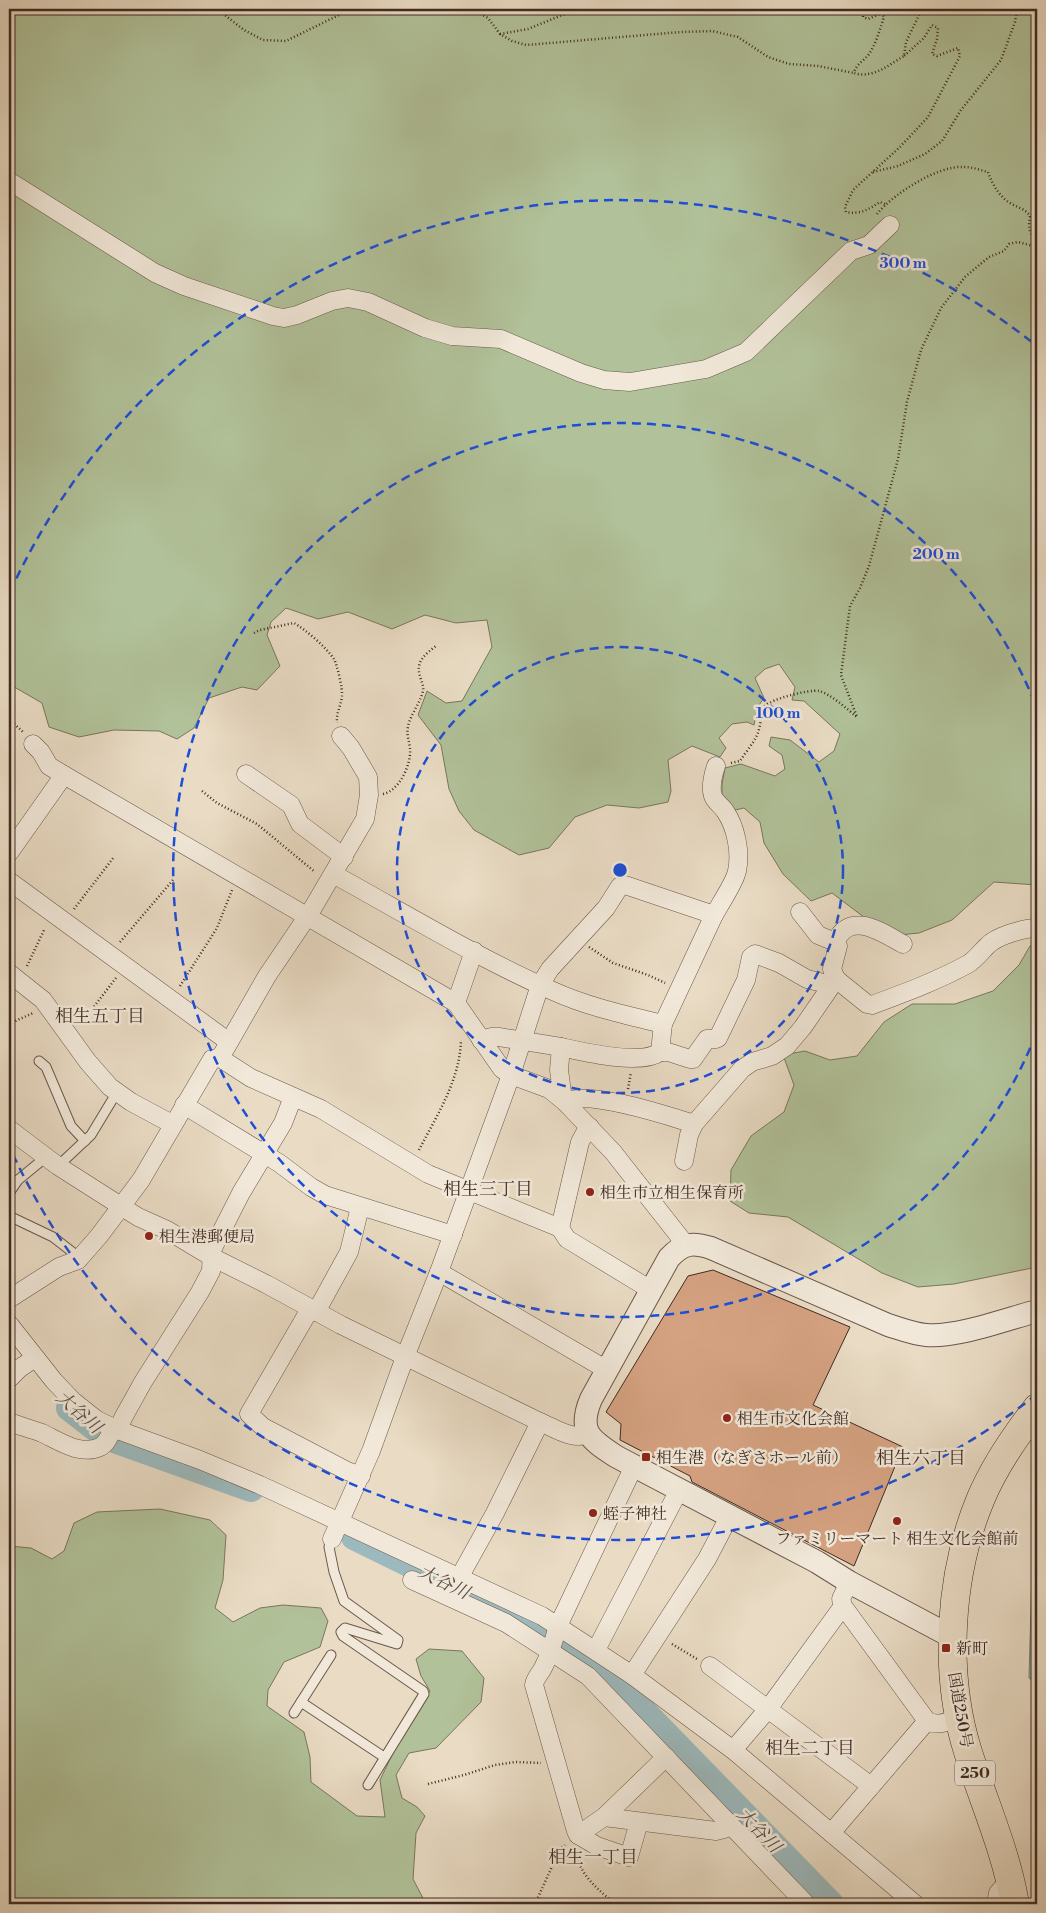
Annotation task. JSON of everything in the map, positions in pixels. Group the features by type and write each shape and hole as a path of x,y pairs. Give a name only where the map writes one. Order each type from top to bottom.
{"highway":[{"name":"国道250号","path":"1012,1892 996,1828 968,1750 960,1718 954,1677 954,1638 960,1566 972,1521 997,1466 1015,1437 1037,1408"}],"street":[{"path":"9,181 156,273 184,286 273,316 284,318 297,315 332,301 348,298 354,299 368,302 425,328 452,336 501,339 581,373 604,380 630,382 706,369 746,352 851,251 868,245 890,225"},
{"path":"220,1058 267,976 344,857 365,819 369,795 368,777 341,736"},
{"path":"33,744 41,752 49,766 456,1003 502,1069 511,1075 549,1089 562,1099 613,1152 686,1245"},
{"path":"481,1040 491,1037 632,1058 656,1056 660,1052 663,1024 714,915 737,872 737,844 732,823 712,793 716,766"},
{"path":"246,774 291,805 300,824 344,857"},
{"path":"9,854 64,775"},
{"path":"9,881 229,1042"},
{"path":"329,881 554,992 608,1010 663,1024"},
{"path":"337,1529 361,1476 453,1235 511,1075 540,985 550,969 606,908 620,886 625,885 714,915"},
{"path":"684,1161 689,1135 694,1124 742,1069 752,1062 772,1056 787,1046 803,1027 833,982 832,970 838,946 835,942 818,935 800,912"},
{"path":"835,942 840,932 848,927 859,926 872,927 903,944"},
{"path":"660,1052 668,1052 690,1060 693,1059 707,1039 718,1038 743,987 751,957 755,954 779,963 807,979 833,982 867,1004 872,1005 912,990 970,963 989,944 997,939 1030,928 1037,928"},
{"path":"456,1003 474,951"},
{"path":"12,975 43,1000 88,1062 110,1087 131,1102 172,1124"},
{"path":"560,1048 559,1070 562,1099"},
{"path":"9,1299 59,1267 80,1258 141,1180 172,1124 212,1059 220,1058 251,1078 322,1109 428,1174 560,1228"},
{"path":"9,1422 40,1432 79,1449 92,1449 112,1434 200,1292 211,1271 212,1250 237,1201 283,1123 293,1097"},
{"path":"562,1099 601,1099 667,1115 694,1124"},
{"path":"184,1105 325,1195 360,1208 453,1235"},
{"path":"590,1127 580,1142 560,1228 567,1239 651,1290"},
{"path":"9,1129 52,1162 138,1217 167,1230 212,1257 266,1284 313,1311 540,1422 568,1434 584,1437 589,1434"},
{"path":"360,1208 349,1252 248,1414 263,1428 361,1476"},
{"path":"954,1638 849,1582 817,1562 634,1466 599,1445 589,1434 585,1423 585,1415 591,1399 669,1258 677,1249 686,1245 694,1244 711,1248 888,1325 926,1335 962,1331 1037,1311"},
{"path":"438,1272 607,1370"},
{"path":"9,1324 24,1366 54,1381 73,1401 112,1434 209,1464 337,1529 459,1578 542,1616 554,1638 588,1676 806,1904"},
{"path":"459,1578 495,1513 540,1422"},
{"path":"634,1466 554,1638 543,1669 534,1680 534,1685 578,1835 597,1846 629,1857 638,1822"},
{"path":"596,1650 679,1490"},
{"path":"632,1675 707,1559 729,1517"},
{"path":"412,1580 506,1623 596,1650 733,1750 915,1904"},
{"path":"849,1582 842,1599 843,1606 927,1721 932,1724 939,1724 960,1718"},
{"path":"733,1750 768,1709 843,1606"},
{"path":"710,1666 871,1786"},
{"path":"831,1833 927,1721"},
{"path":"578,1835 604,1817 666,1757"},
{"path":"604,1817 716,1830 724,1829 730,1824"},
{"path":"996,1904 998,1893 1012,1892"}],"lane":[{"path":"39,1061 46,1067 71,1126 85,1141"},
{"path":"9,1194 18,1180 52,1162 85,1141 91,1135 117,1092"},
{"path":"9,1216 53,1237 80,1258"},
{"path":"337,1529 329,1547 334,1572 344,1601 398,1640 397,1644 345,1628 341,1632 343,1636 423,1691 424,1694 368,1785"},
{"path":"294,1713 331,1655"},
{"path":"301,1702 384,1757"}],"path":[{"path":"217,9 244,30 263,40 286,42 343,13 357,9"},
{"path":"471,9 488,18 500,34 512,41 526,45 712,31 738,37 768,57 789,64 818,66 866,75 882,70 904,56 924,38 932,25 938,28 932,54 937,56 958,48 960,56 928,117 900,147 853,190 845,207 846,212 863,212 880,202 885,204 927,176 944,169 964,166 988,172 994,187 1007,201 1028,212 1030,216 1029,229 1033,236 1037,238"},
{"path":"500,34 528,29 577,9"},
{"path":"854,73 855,68 869,55 884,17 882,13 868,19 863,16 863,9"},
{"path":"904,56 906,42 922,9"},
{"path":"872,172 898,166 925,154 942,141 961,110 1001,60 1015,22 1017,9"},
{"path":"716,766 720,763 740,761 757,736 762,722 763,708 770,701 819,691 838,702 857,718 841,675 850,606 869,566 898,459 907,402 921,350 942,308 965,277 989,257 1004,251 1009,244 1018,242 1037,247"},
{"path":"254,633 294,623 336,661 342,691 342,698 336,717 337,728 341,736"},
{"path":"369,795 388,793 395,787 406,771 410,760 408,725 423,691 419,664 421,658 437,645"},
{"path":"202,791 217,803 257,824 329,881"},
{"path":"12,975 23,973 59,918 114,857"},
{"path":"171,1000 217,928 238,875"},
{"path":"110,955 173,880"},
{"path":"578,940 613,963 648,975 678,989"},
{"path":"66,1032 89,1013 125,966"},
{"path":"9,1024 48,1006"},
{"path":"412,1165 456,1076 461,1057 462,1033 469,1022"},
{"path":"624,1105 630,1082 632,1058"},
{"path":"657,1636 710,1666"},
{"path":"428,1784 495,1765 516,1762 535,1764 555,1760"},
{"path":"578,1835 576,1848 578,1863 592,1884 615,1904"},
{"path":"535,1904 560,1849 578,1835"}],"green space":[{"path":"9,9 1037,9 1037,885 994,882 952,920 919,933 889,936 832,893 811,901 783,874 764,843 760,822 744,808 735,810 722,799 725,768 741,764 775,776 785,769 782,755 769,746 771,737 790,740 819,762 834,751 840,734 804,701 792,700 795,687 779,664 765,669 755,678 764,698 757,708 754,725 747,722 732,724 719,738 726,748 720,757 692,746 668,760 671,791 668,802 639,808 607,805 575,817 549,848 519,855 474,830 459,811 449,789 441,745 418,715 427,691 446,703 462,701 492,647 487,620 456,623 425,615 392,629 348,612 318,619 286,608 271,622 267,635 280,666 257,690 242,687 209,698 194,728 177,739 159,731 114,730 79,737 49,727 42,703 9,686 9,549 11,515 9,513"},
{"path":"1037,944 1037,1267 954,1284 918,1287 882,1273 788,1217 749,1213 730,1201 731,1170 751,1136 784,1112 794,1085 783,1055 805,1051 830,1060 857,1056 884,1022 912,1004 955,1004 993,991 1019,965 1030,946"},
{"path":"160,1509 210,1520 226,1535 223,1580 215,1608 233,1622 260,1608 283,1605 321,1608 328,1621 320,1647 284,1662 268,1690 267,1706 304,1732 310,1757 311,1782 357,1816 385,1817 380,1780 394,1751 430,1691 421,1676 416,1659 429,1649 462,1651 484,1678 481,1702 436,1748 409,1753 396,1775 402,1798 417,1807 425,1816 416,1833 413,1879 426,1904 9,1904 9,1546 31,1548 52,1559 64,1551 74,1523 97,1512"}],"water":[{"path":"1037,1564 1037,1683 1029,1678 1032,1571"}],"building":[{"name":"相生市文化会館","path":"713,1270 850,1327 813,1405 903,1447 854,1566 692,1482 690,1476 620,1440 621,1424 606,1412 688,1276"}],"waterway":[{"name":"大谷川","path":"69,1408 100,1432 117,1441 251,1489"},
{"name":"大谷川","path":"354,1537 549,1633 627,1694 831,1904"}],"place":[{"name":"相生市立相生保育所","path":"590,1192"},
{"name":"相生港郵便局","path":"149,1236"},
{"name":"相生市文化会館","path":"727,1418"},
{"name":"相生港（なぎさホール前）","path":"646,1457"},
{"name":"蛭子神社","path":"593,1513"},
{"name":"ファミリーマート 相生文化会館前","path":"897,1521"},
{"name":"新町","path":"946,1648"}],"district":[{"name":"相生五丁目","path":"100,1016"},
{"name":"相生三丁目","path":"488,1189"},
{"name":"相生六丁目","path":"921,1458"},
{"name":"相生二丁目","path":"810,1748"},
{"name":"相生一丁目","path":"593,1857"}]}
